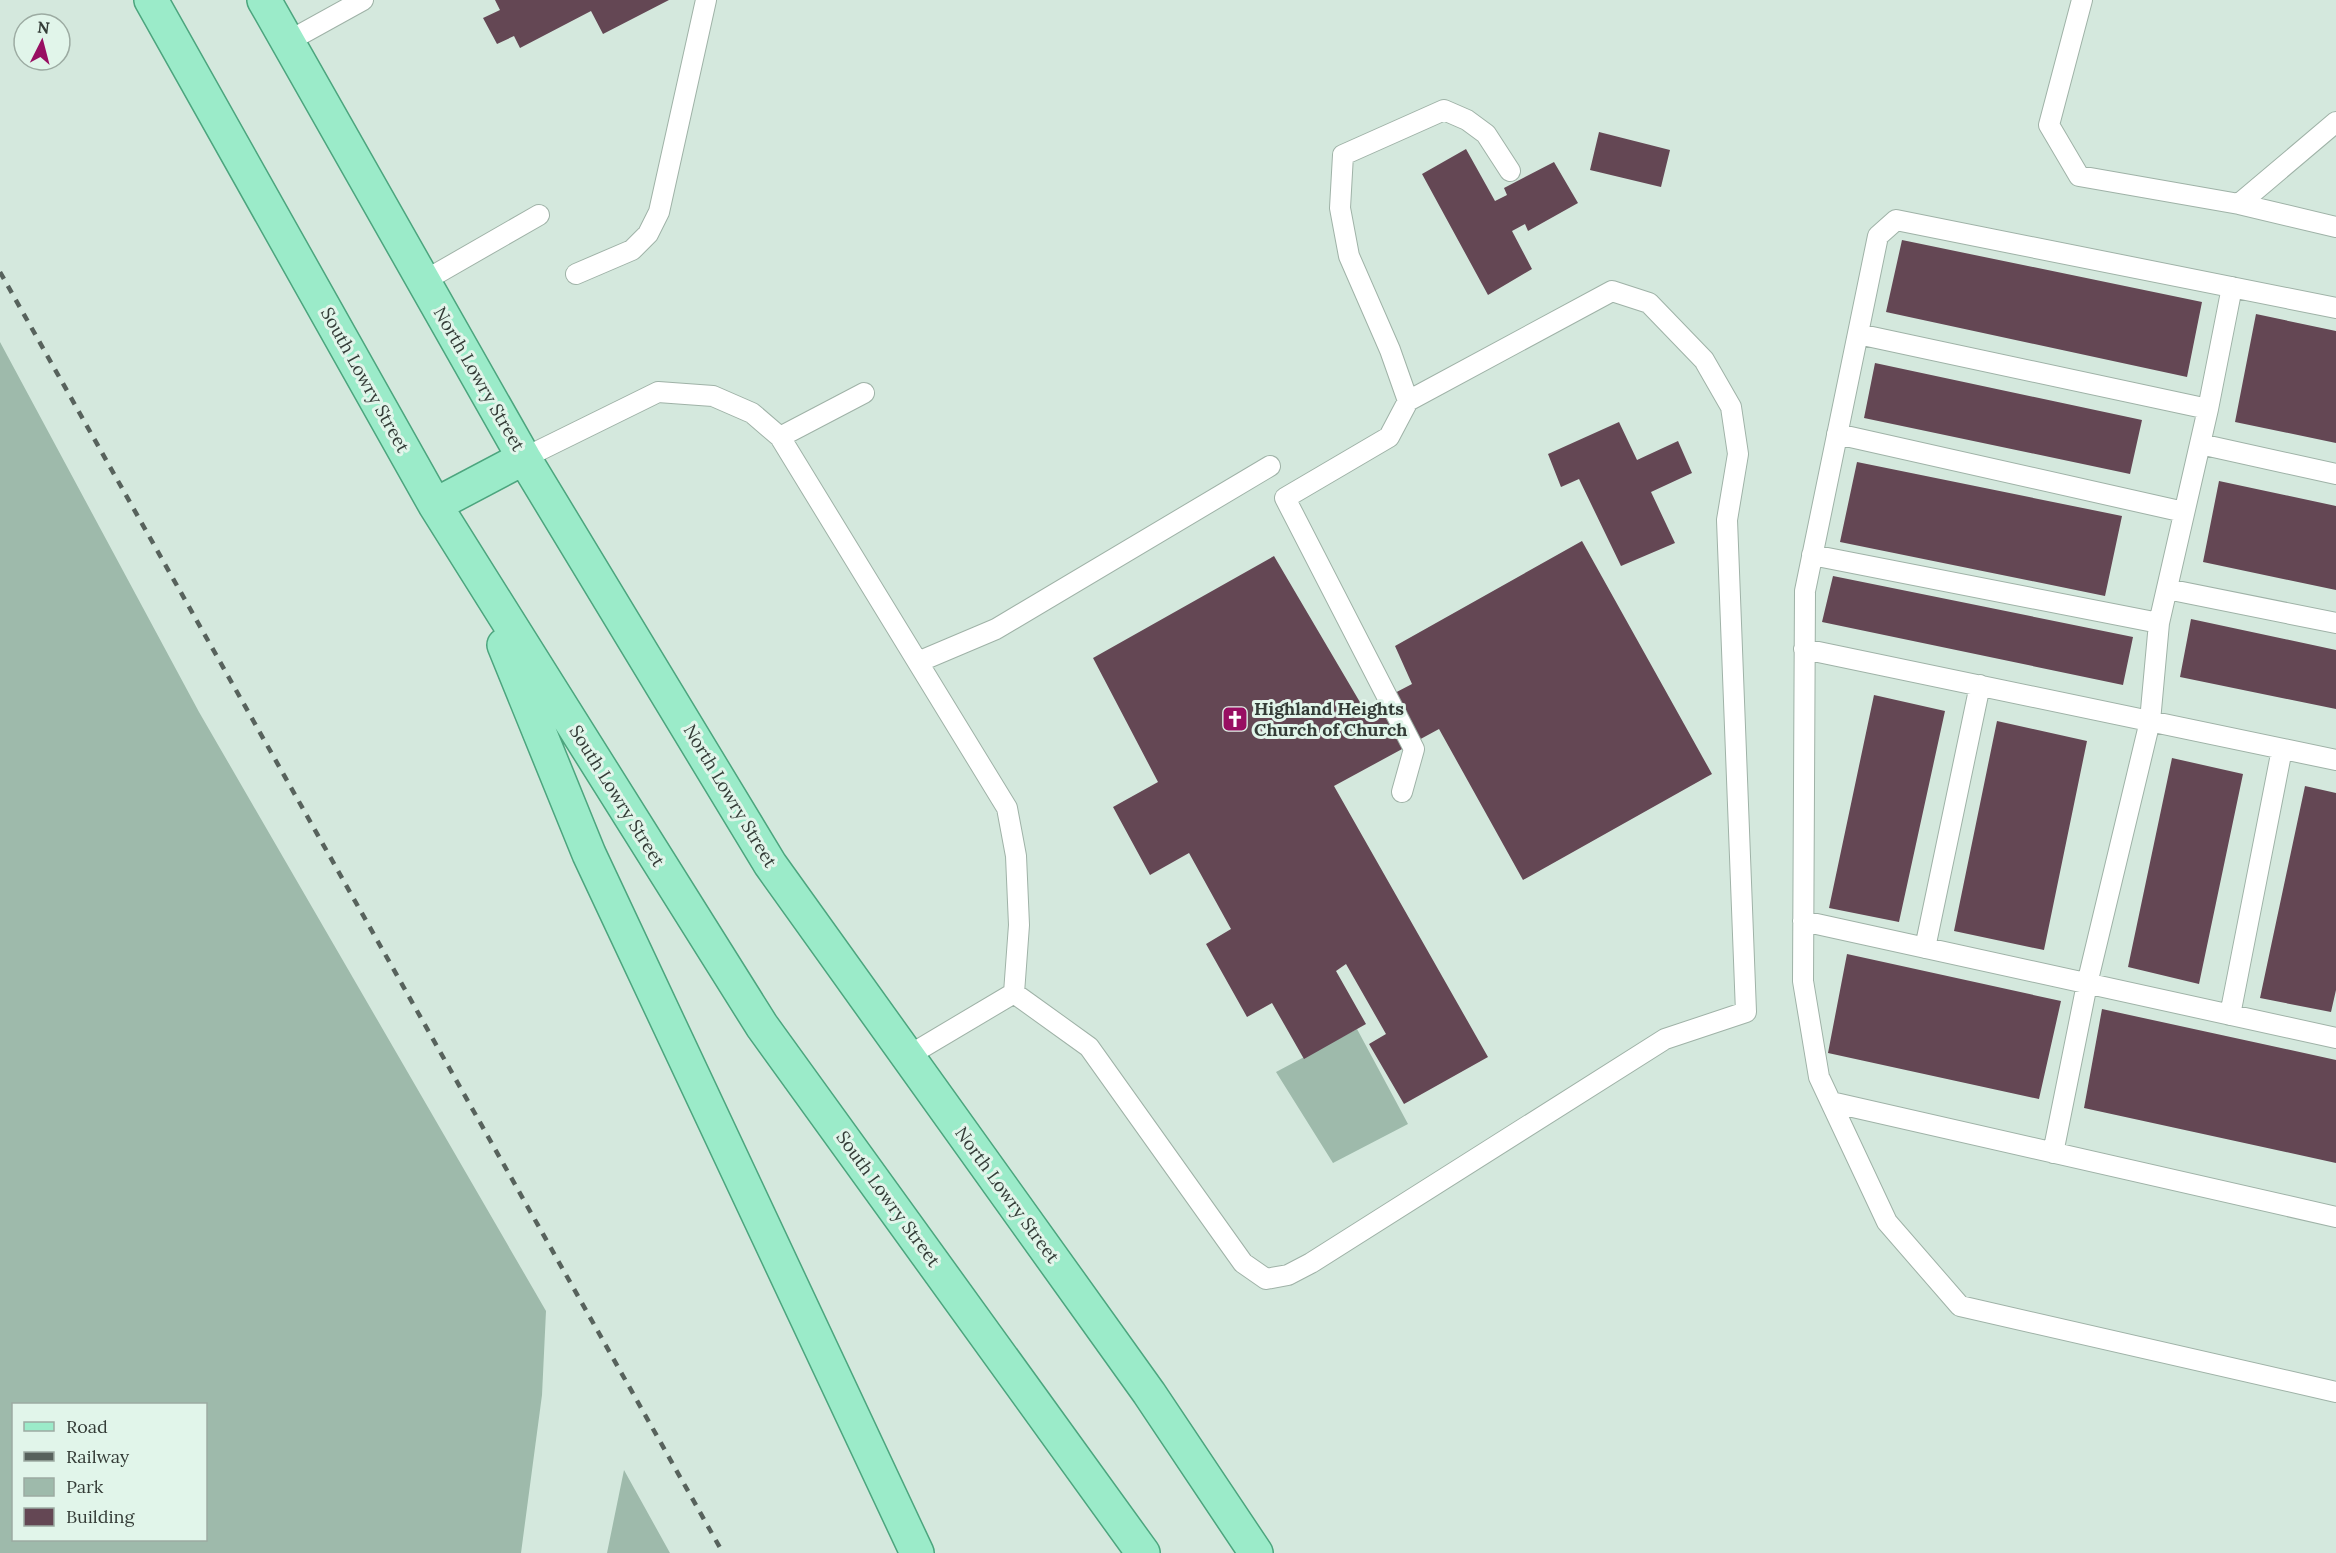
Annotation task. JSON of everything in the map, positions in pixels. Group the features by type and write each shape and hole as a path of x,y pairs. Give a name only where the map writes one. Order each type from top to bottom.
{"main road":[{"name":"South Lowry Street","path":"151,0 435,505 762,1026 1143,1553"},
{"name":"North Lowry Street","path":"264,0 524,458 770,864 1149,1393 1256,1553"},
{"path":"435,505 524,458"},
{"path":"470,563 589,854 917,1553"}],"lane":[{"path":"287,42 363,0"},
{"path":"576,274 632,250 648,234 659,212 706,0"},
{"path":"2082,0 2049,125 2079,176 2239,204 2336,227"},
{"path":"1408,401 1390,350 1349,256 1340,208 1343,155 1444,110 1467,120 1486,134 1510,171"},
{"path":"2239,204 2336,122"},
{"path":"424,281 539,215"},
{"path":"2336,308 1896,220 1878,236 1805,591 1803,921 1803,981 1819,1077 1887,1222 1960,1306 2336,1392"},
{"path":"2053,1153 2087,984 2150,721 2159,622 2208,409 2232,287"},
{"path":"1014,993 1089,1047 1243,1263 1266,1279 1288,1275 1311,1263 1665,1039 1746,1012 1727,520 1737,454 1731,407 1704,360 1649,303 1612,291 1408,401 1389,437 1285,498 1414,749 1402,792"},
{"path":"1858,334 2208,409"},
{"path":"524,458 657,392 713,396 752,413 780,437 1007,808 1016,856 1019,925 1014,993"},
{"path":"780,437 864,393"},
{"path":"1837,434 2184,512"},
{"path":"2200,444 2336,474"},
{"path":"918,662 996,629 1270,466"},
{"path":"1812,555 2159,622"},
{"path":"2167,589 2336,623"},
{"path":"1804,649 2336,760"},
{"path":"1925,948 1980,686"},
{"path":"2230,1015 2282,749"},
{"path":"1803,921 2336,1038"},
{"path":"908,1056 1014,993"},
{"path":"1831,1102 2336,1217"}],"green space":[{"path":"0,342 199,712 546,1311 542,1395 521,1553 0,1553"},
{"path":"1357,1029 1408,1124 1333,1163 1276,1072"},
{"path":"624,1470 670,1553 607,1553"}],"building":[{"path":"495,0 669,0 603,34 591,11 520,48 514,36 497,44 483,18 500,10"},
{"path":"1599,132 1670,150 1661,187 1590,170"},
{"path":"1466,149 1495,201 1507,195 1504,188 1554,162 1578,203 1528,231 1525,224 1512,231 1532,269 1488,295 1422,174"},
{"path":"1902,240 2202,302 2187,377 1886,312"},
{"path":"2256,314 2336,331 2336,443 2235,422"},
{"path":"1875,363 2142,420 2130,474 1864,418"},
{"path":"1619,422 1637,460 1678,441 1692,473 1651,492 1675,543 1621,566 1579,479 1561,487 1548,454"},
{"path":"1857,462 2122,516 2105,596 1840,542"},
{"path":"2219,481 2336,506 2336,590 2203,562"},
{"path":"1582,541 1712,774 1523,880 1439,729 1334,786 1488,1057 1404,1104 1369,1044 1386,1034 1346,964 1336,971 1366,1024 1304,1059 1272,1003 1247,1017 1206,944 1231,929 1189,853 1150,875 1113,807 1158,782 1093,658 1274,556 1364,709 1412,684 1395,646"},
{"path":"1833,576 2133,637 2123,685 1822,622"},
{"path":"2191,619 2336,650 2336,709 2180,677"},
{"path":"1874,695 1945,711 1899,922 1829,908"},
{"path":"1997,721 2087,741 2044,950 1954,931"},
{"path":"2172,758 2243,774 2199,984 2128,967"},
{"path":"2305,786 2336,793 2336,990 2331,1012 2260,998"},
{"path":"1847,954 2061,1001 2039,1099 1828,1053"},
{"path":"2102,1009 2336,1060 2336,1163 2084,1108"}],"railway":[{"path":"0,272 723,1553"}],"place":[{"name":"Highland Heights Church of Church","path":"1235,719"}]}
